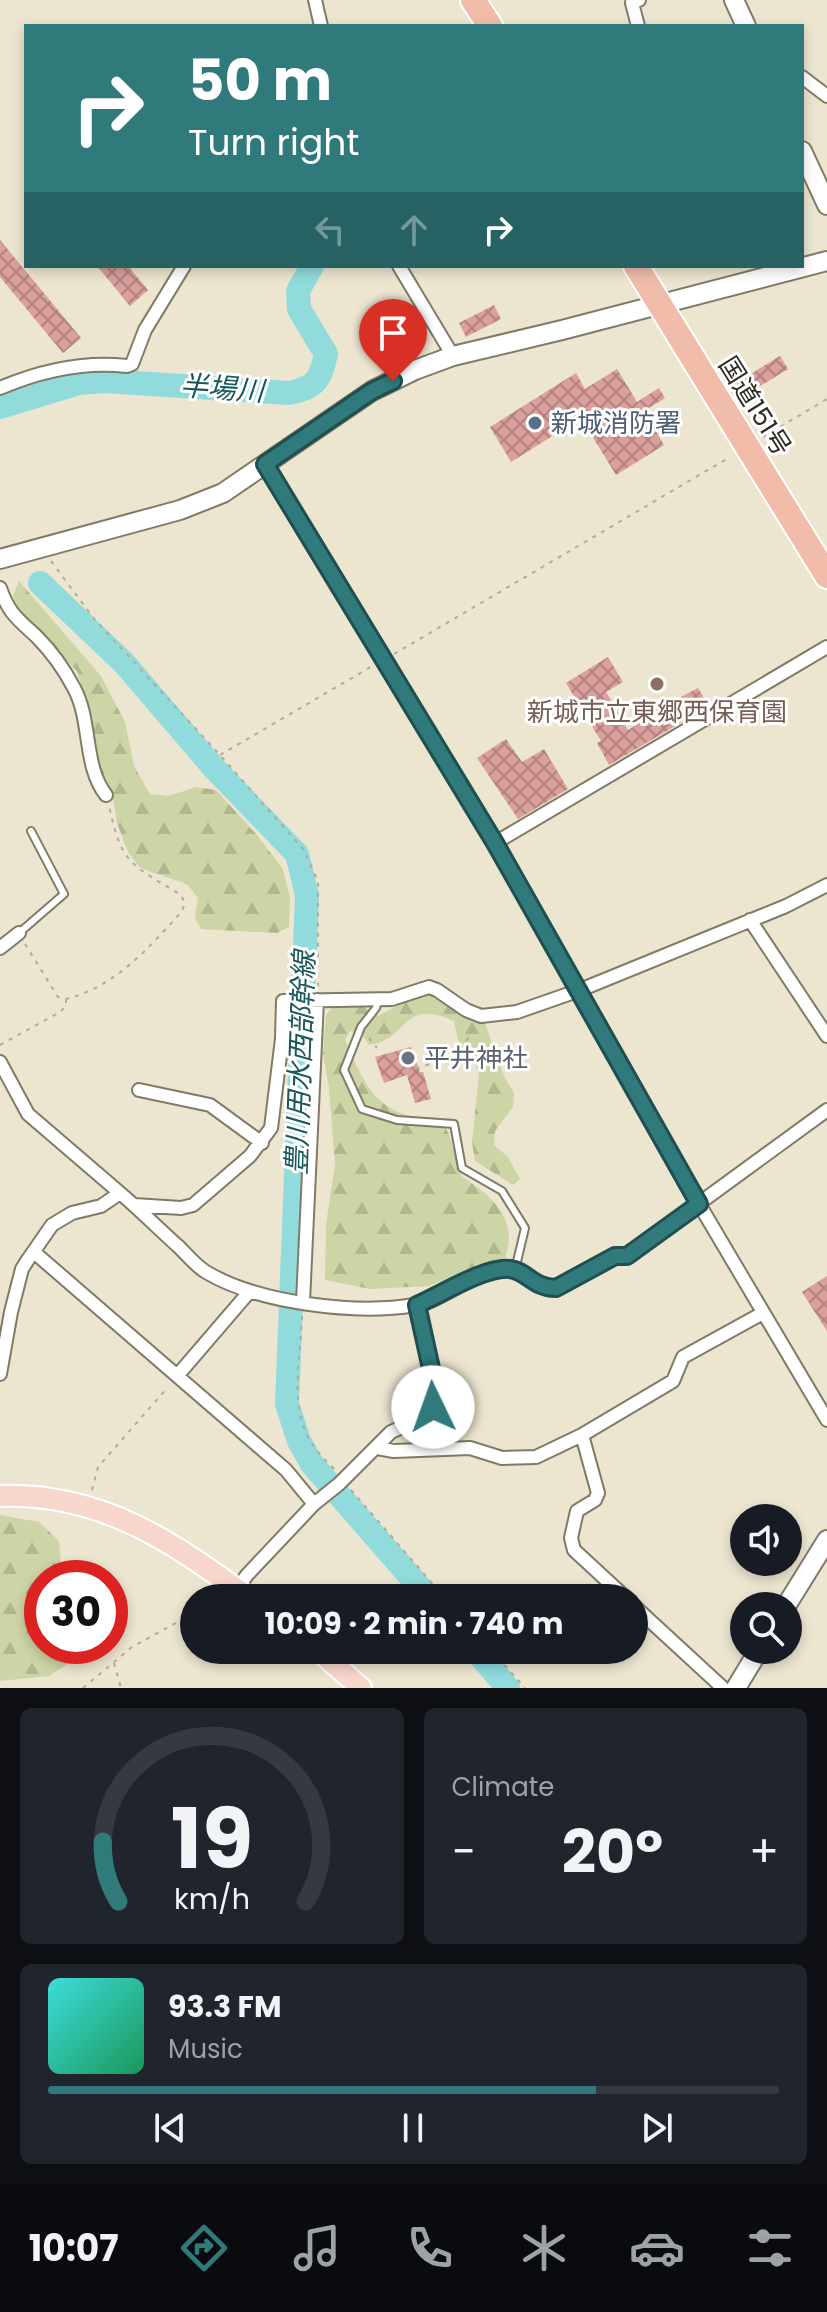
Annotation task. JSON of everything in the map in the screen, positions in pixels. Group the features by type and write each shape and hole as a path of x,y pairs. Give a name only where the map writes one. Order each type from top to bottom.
{"highway":[{"path":"473,0 489,24"},
{"name":"国道151号","path":"637,268 827,576"}],"main road":[{"path":"0,1496 47,1498 87,1506 149,1530 229,1584"},
{"path":"334,1664 361,1688"}],"street":[{"path":"315,0 321,24"},
{"path":"637,24 632,3 639,0"},
{"path":"734,0 745,24"},
{"path":"804,79 827,96"},
{"path":"804,155 827,205"},
{"path":"804,265 827,261"},
{"path":"0,388 27,377 94,363 132,364 145,330 183,268"},
{"path":"400,268 453,356"},
{"path":"0,559 180,510 223,493 372,391 415,370 453,356 659,304 762,272 786,268"},
{"path":"265,464 495,843 699,1204 827,1420"},
{"path":"0,588 12,616 58,661 75,690 86,718 97,780 106,795"},
{"path":"495,843 827,647"},
{"path":"134,1205 181,1208 193,1205 262,1143 271,1128 282,1039 283,1001 378,1001 429,987 481,1016 517,1012 580,990 786,906 827,885"},
{"path":"750,920 827,1036"},
{"path":"0,948 19,933"},
{"path":"300,1302 314,1000"},
{"path":"0,1062 28,1114 134,1205 204,1272 277,1299 341,1308 417,1305 490,1271 515,1270 533,1283 556,1288 615,1256 627,1256 827,1110"},
{"path":"139,1090 210,1105 262,1143"},
{"path":"0,1374 22,1269 52,1225 72,1213 101,1206 120,1193"},
{"path":"35,1253 319,1501"},
{"path":"177,1376 250,1291"},
{"path":"245,1584 247,1575 391,1432 422,1418 433,1407 436,1391 417,1305"},
{"path":"377,1448 394,1451 470,1448 502,1458 536,1457 582,1435 673,1381 683,1357 763,1313"},
{"path":"582,1435 598,1493 595,1500 577,1511 571,1538 574,1550 611,1584"},
{"path":"795,1592 827,1540"},
{"path":"648,1619 723,1688"},
{"path":"736,1688 751,1664"}],"lane":[{"path":"19,933 64,894 31,831"},
{"path":"378,1001 361,1027 344,1070 362,1109 397,1120 454,1124 462,1168 502,1191 525,1228 515,1270"}],"path":[{"path":"220,755 827,399"},
{"path":"44,546 47,555 95,620 303,849 318,881 320,947 314,1000"},
{"path":"19,933 58,997 66,999 113,978 131,965 182,911 185,903 181,895 134,866 123,854 106,795"},
{"path":"0,1045 60,1012 66,1006 66,999"},
{"path":"416,1069 459,1053 481,1016"},
{"path":"361,1027 377,1048"},
{"path":"300,1302 300,1415 305,1433 341,1482 432,1584"},
{"path":"87,1506 98,1467 177,1376"},
{"path":"128,1650 180,1621"},
{"path":"83,1688 112,1664"},
{"path":"115,1664 121,1688"},
{"path":"504,1664 525,1688"}],"green space":[{"path":"19,581 101,676 125,722 134,766 150,794 169,796 196,787 216,790 257,835 283,869 290,898 289,927 277,933 201,929 195,918 198,898 187,884 140,868 128,852 117,823 112,792 101,781 94,757 90,713 77,671 19,615 13,596"},
{"path":"429,995 485,1023 504,1076 514,1093 513,1107 495,1131 494,1145 508,1157 520,1179 513,1185 475,1161 472,1142 479,1074 474,1061 458,1040 454,1021 424,1014 414,1016 382,1041 369,1045 361,1033 350,1031 345,1040 361,1074 378,1098 403,1114 441,1120 449,1134 461,1176 492,1200 505,1220 508,1244 505,1259 473,1267 429,1286 370,1289 325,1280 326,1225 335,1164 323,1054 326,1015 333,1007 364,1007 378,1016 411,998"},
{"path":"0,1515 39,1522 59,1541 61,1560 24,1560 24,1664 67,1664 49,1676 0,1681"}],"building":[{"path":"0,240 81,338 63,353 0,277"},
{"path":"99,268 130,268 148,290 130,306"},
{"path":"494,305 501,319 466,337 459,323"},
{"path":"780,356 788,369 744,396 736,383"},
{"name":"新城消防署","path":"617,369 637,402 659,388 665,398 644,411 664,445 616,475 581,418 511,462 490,427 576,373 585,389"},
{"path":"608,657 623,682 606,692 628,730 655,714 654,711 698,688 709,706 609,765 597,743 601,741 566,683"},
{"path":"506,739 522,762 544,749 568,789 518,819 477,758"},
{"path":"411,1047 431,1099 415,1103 407,1075 384,1083 375,1057"},
{"path":"827,1276 827,1331 802,1292"}],"waterway":[{"name":"半場川","path":"0,407 79,383 104,381 289,393 305,388 319,377 326,354 299,309 298,291 311,268"},
{"name":"豊川用水西部幹線","path":"40,583 124,663 214,768 297,854 307,895 287,1404 299,1441 312,1464 417,1584"},
{"name":"豊川用水西部幹線","path":"487,1664 508,1688"}],"place":[{"name":"新城消防署","path":"535,423"},
{"name":"新城市立東郷西保育園","path":"657,684"},
{"name":"平井神社","path":"408,1058"}],"route":[{"path":"393,381 372,391 265,464 495,843 699,1204 627,1256 615,1256 556,1288 533,1283 515,1270 490,1271 417,1305 436,1391 433,1407"}]}
